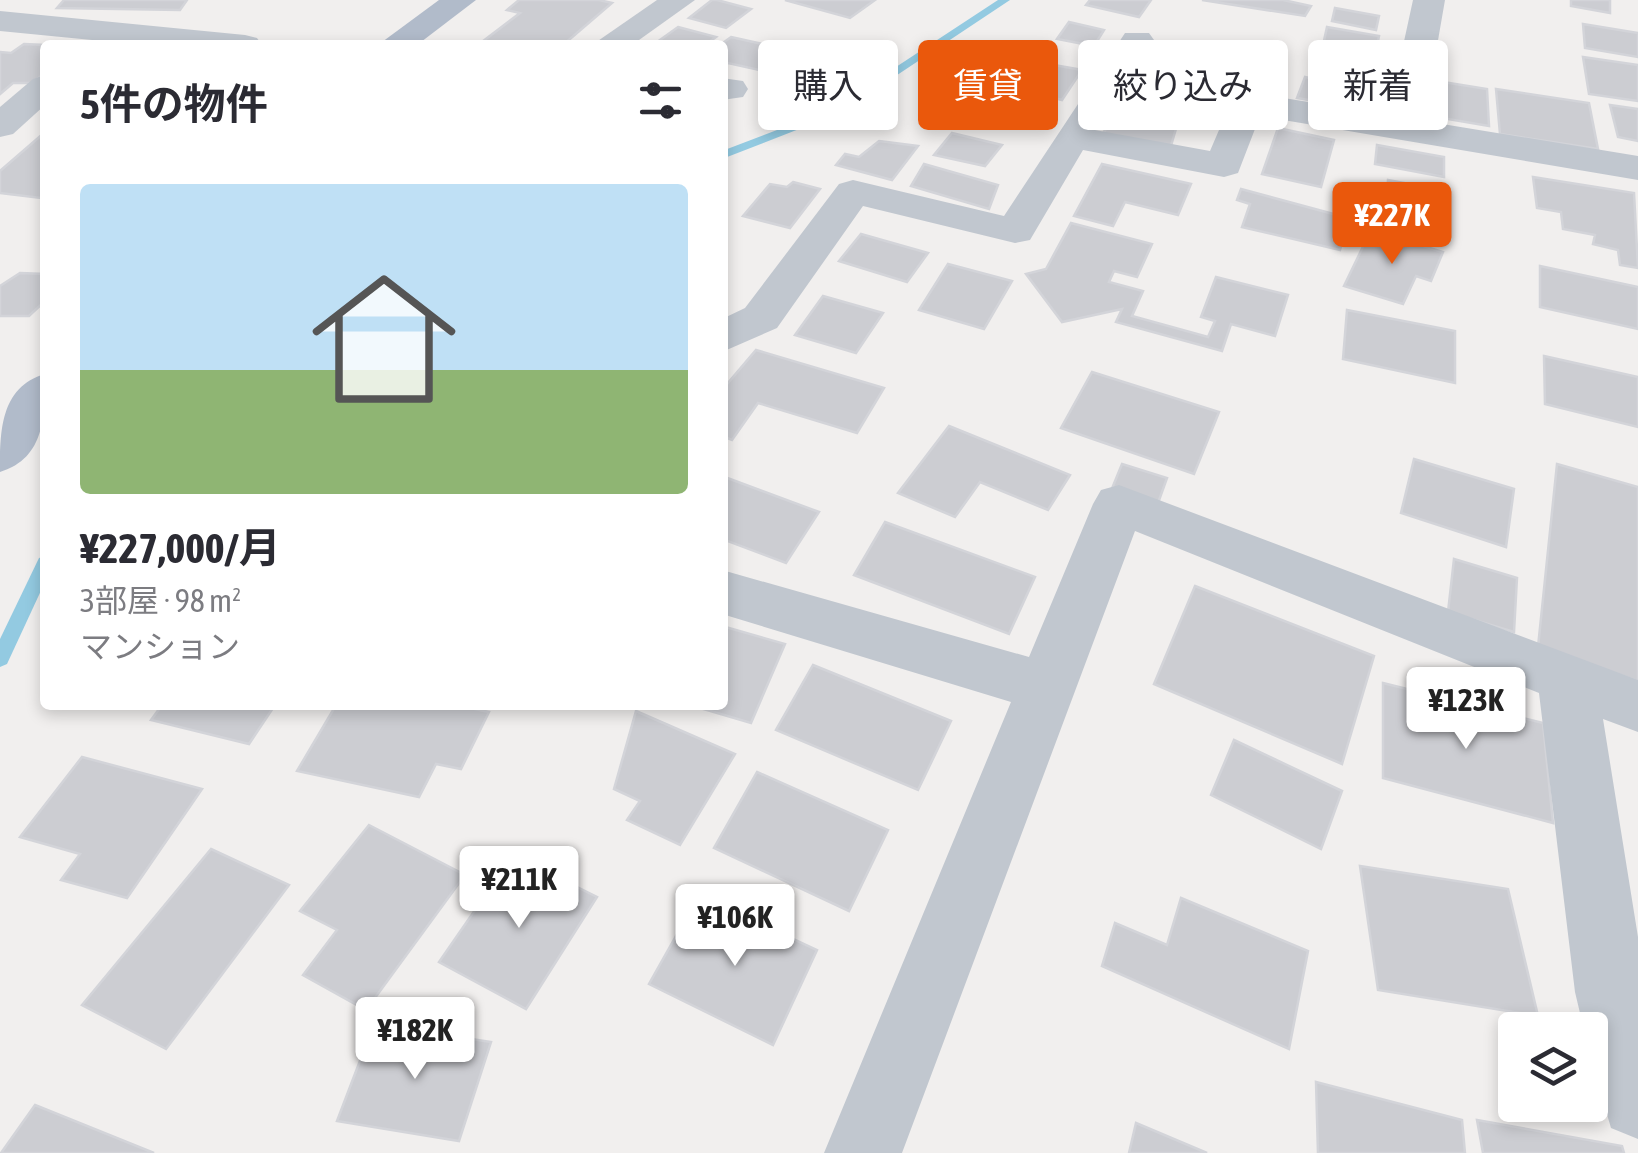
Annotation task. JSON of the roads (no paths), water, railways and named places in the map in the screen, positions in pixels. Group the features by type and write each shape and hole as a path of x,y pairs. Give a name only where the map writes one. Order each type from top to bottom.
{"main road":[{"path":"402,40 460,0"},
{"path":"0,454 40,403"}],"street":[{"path":"0,9 10,0"},
{"path":"617,40 679,0"},
{"path":"1421,40 1429,0"},
{"path":"192,39 215,13"},
{"path":"0,21 99,38 201,40"},
{"path":"0,126 40,90"},
{"path":"1072,137 1224,165 1246,104 1308,113"},
{"path":"728,334 761,318 854,192 1015,231 1078,128"},
{"path":"1416,130 1638,168"},
{"path":"862,1153 1118,504 1638,706"},
{"path":"728,594 1045,687"},
{"path":"1566,678 1612,992 1638,1101"}],"waterway":[{"path":"728,153 836,111 1005,0"},
{"path":"0,659 40,574"}]}
